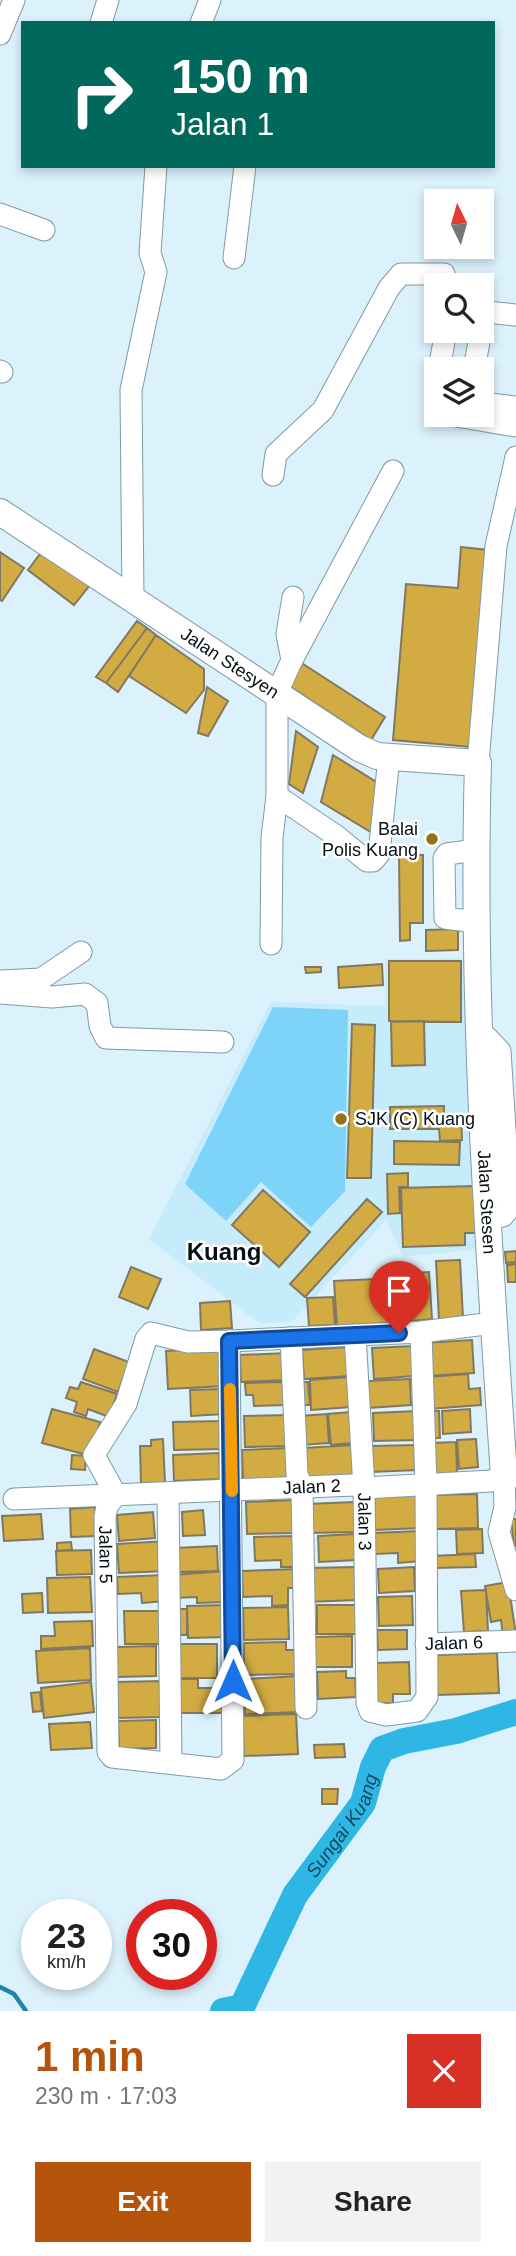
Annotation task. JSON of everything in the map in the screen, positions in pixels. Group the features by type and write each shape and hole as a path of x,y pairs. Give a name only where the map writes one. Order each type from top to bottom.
{"main road":[{"name":"Jalan Stesyen","path":"0,512 28,527 359,748 389,757 478,762"},
{"name":"Jalan Stesen","path":"478,762 477,1027 494,1323 510,1475"}],"street":[{"path":"0,34 14,0"},
{"path":"102,21 108,0"},
{"path":"202,21 210,0"},
{"path":"133,599 131,390 156,272 150,253 156,168"},
{"path":"234,258 246,168"},
{"path":"0,214 44,229"},
{"path":"273,475 276,454 323,410 389,288 401,274 424,274"},
{"path":"494,313 516,315"},
{"path":"494,404 516,407"},
{"path":"494,422 516,426"},
{"path":"478,762 496,547 516,457"},
{"path":"271,944 272,838 277,796 277,693 393,471"},
{"path":"292,660 287,634 293,597"},
{"path":"277,796 368,861 373,861 379,854 389,757"},
{"path":"0,981 41,979 81,952"},
{"path":"0,993 52,997 85,994 97,1003 100,1026 106,1038 223,1042"},
{"path":"116,1495 94,1455 126,1404 146,1339 151,1333 188,1342 229,1341 421,1332 494,1323"},
{"path":"421,1332 426,1485 426,1644"},
{"name":"Jalan 3","path":"355,1335 364,1488 367,1703 370,1711"},
{"path":"291,1338 297,1474 302,1488 306,1708"},
{"path":"168,1493 172,1763 221,1769 233,1760 229,1341"},
{"path":"510,1475 499,1532 516,1590"},
{"name":"Jalan 2","path":"14,1499 354,1485 364,1488 426,1485 491,1481 510,1475"},
{"name":"Jalan 5","path":"116,1495 107,1506 105,1517 106,1747 112,1756 172,1763"},
{"name":"Jalan 6","path":"370,1711 386,1715 417,1711 424,1705 426,1644 516,1641"}],"shaded area":[{"name":"SJK (C) Kuang","path":"465,958 478,1249 403,1257 386,1220 292,1322 259,1323 149,1239 271,1002 385,1006 385,959"},
{"path":"273,1007 348,1010 345,1191 311,1227 261,1182 226,1221 185,1184"}],"building":[{"path":"461,547 488,550 471,747 393,740 406,584 458,588"},
{"path":"43,550 90,585 74,605 28,570"},
{"path":"0,552 24,568 2,601 0,600"},
{"path":"137,621 147,628 106,683 96,677"},
{"path":"147,628 156,635 118,692 106,683"},
{"path":"156,635 204,669 204,690 186,713 129,676"},
{"path":"297,660 385,717 371,740 283,682"},
{"path":"207,687 228,701 208,736 198,733"},
{"path":"296,731 318,747 303,793 289,784"},
{"path":"333,755 386,788 374,834 321,802"},
{"path":"399,855 423,855 423,923 410,923 410,940 400,941"},
{"path":"458,929 458,950 426,951 426,930"},
{"path":"389,961 461,961 461,1022 389,1021"},
{"path":"382,964 383,985 339,988 338,967"},
{"path":"305,967 321,967 321,972 306,973"},
{"path":"424,1021 425,1065 392,1066 391,1022"},
{"path":"352,1024 375,1025 371,1178 347,1178"},
{"path":"444,1106 444,1115 461,1115 462,1140 440,1141 439,1129 390,1129 390,1107"},
{"path":"394,1141 460,1142 459,1165 394,1164"},
{"path":"408,1173 408,1187 399,1187 400,1213 388,1214 387,1174"},
{"path":"474,1186 476,1233 465,1233 465,1245 403,1247 401,1188"},
{"path":"263,1190 310,1232 279,1267 232,1225"},
{"path":"367,1199 382,1212 305,1297 290,1284"},
{"path":"516,1251 516,1262 506,1263 505,1252"},
{"path":"460,1260 463,1318 439,1320 436,1261"},
{"path":"516,1264 516,1282 508,1282 507,1265"},
{"path":"131,1267 161,1279 148,1309 119,1297"},
{"path":"429,1272 432,1319 401,1322 397,1274"},
{"path":"396,1278 398,1322 337,1326 334,1281"},
{"path":"333,1297 335,1325 309,1326 307,1298"},
{"path":"230,1301 232,1328 201,1330 200,1303"},
{"path":"472,1340 474,1373 426,1376 424,1343"},
{"path":"413,1346 414,1376 374,1379 372,1348"},
{"path":"348,1347 350,1376 304,1379 302,1350"},
{"path":"223,1348 225,1386 168,1389 166,1351"},
{"path":"94,1349 129,1362 118,1392 83,1379"},
{"path":"287,1353 288,1380 241,1382 240,1355"},
{"path":"468,1374 469,1389 480,1388 481,1405 429,1409 426,1377"},
{"path":"349,1377 351,1407 311,1410 310,1380"},
{"path":"410,1379 411,1405 369,1408 367,1381"},
{"path":"81,1382 117,1394 109,1417 88,1409 86,1416 74,1412 77,1402 66,1398 70,1387 78,1389"},
{"path":"284,1382 285,1405 254,1406 253,1395 246,1395 245,1383"},
{"path":"296,1382 308,1382 310,1405 297,1405"},
{"path":"223,1389 224,1414 191,1416 190,1390"},
{"path":"52,1409 100,1422 91,1456 42,1443"},
{"path":"470,1409 471,1432 443,1434 442,1411"},
{"path":"418,1411 419,1440 374,1441 373,1413"},
{"path":"428,1411 439,1411 440,1438 429,1438"},
{"path":"350,1412 352,1443 331,1445 328,1414"},
{"path":"327,1414 329,1443 300,1445 299,1416"},
{"path":"290,1415 290,1446 245,1447 244,1416"},
{"path":"222,1421 223,1449 174,1450 173,1422"},
{"path":"163,1439 165,1483 141,1484 140,1446 151,1446 151,1440"},
{"path":"476,1439 478,1467 459,1469 457,1440"},
{"path":"456,1442 457,1473 431,1474 430,1443"},
{"path":"352,1445 354,1480 306,1482 304,1448"},
{"path":"416,1445 417,1470 371,1472 371,1446"},
{"path":"290,1448 292,1480 243,1482 242,1450"},
{"path":"219,1453 220,1479 174,1481 173,1455"},
{"path":"72,1455 86,1456 85,1470 71,1469"},
{"path":"420,1493 421,1528 375,1530 374,1496"},
{"path":"477,1494 478,1528 432,1529 431,1495"},
{"path":"296,1500 296,1533 247,1534 246,1502"},
{"path":"355,1502 356,1532 309,1533 307,1504"},
{"path":"95,1507 97,1536 71,1537 70,1509"},
{"path":"203,1510 205,1535 183,1536 182,1512"},
{"path":"153,1512 155,1538 119,1541 117,1515"},
{"path":"41,1514 43,1539 4,1541 2,1516"},
{"path":"511,1519 516,1519 516,1546 514,1546"},
{"path":"482,1529 483,1553 457,1554 456,1530"},
{"path":"419,1531 421,1561 398,1563 398,1553 375,1554 374,1533"},
{"path":"356,1534 357,1560 319,1562 318,1536"},
{"path":"295,1536 296,1567 281,1567 281,1560 255,1561 254,1537"},
{"path":"167,1541 168,1571 119,1573 117,1544"},
{"path":"71,1542 72,1550 57,1551 57,1543"},
{"path":"217,1546 218,1571 175,1572 174,1548"},
{"path":"91,1550 92,1574 57,1575 56,1551"},
{"path":"475,1554 476,1567 433,1568 432,1556"},
{"path":"355,1567 356,1600 308,1602 307,1568"},
{"path":"414,1567 415,1591 379,1593 378,1569"},
{"path":"297,1569 298,1588 288,1588 288,1605 272,1606 272,1596 243,1597 242,1571"},
{"path":"225,1571 227,1602 197,1603 197,1597 174,1598 173,1575"},
{"path":"164,1575 165,1601 142,1603 141,1593 118,1594 117,1577"},
{"path":"90,1577 92,1612 48,1613 47,1578"},
{"path":"508,1582 516,1635 503,1637 501,1620 491,1622 485,1586"},
{"path":"486,1590 488,1631 464,1632 461,1591"},
{"path":"42,1593 43,1612 23,1613 22,1594"},
{"path":"412,1596 413,1625 379,1626 378,1597"},
{"path":"227,1605 227,1637 188,1638 187,1606"},
{"path":"317,1605 357,1605 358,1634 317,1634"},
{"path":"288,1607 289,1639 244,1640 243,1608"},
{"path":"176,1609 187,1609 187,1635 176,1635"},
{"path":"124,1611 163,1611 164,1644 125,1644"},
{"path":"92,1621 93,1646 41,1649 41,1636 55,1636 54,1622"},
{"path":"377,1630 407,1630 407,1649 378,1650"},
{"path":"352,1636 352,1667 314,1667 314,1637"},
{"path":"286,1642 286,1650 299,1650 299,1674 244,1675 244,1643"},
{"path":"180,1644 217,1644 217,1678 180,1678"},
{"path":"156,1646 156,1676 116,1677 116,1647"},
{"path":"90,1648 91,1680 38,1683 36,1651"},
{"path":"497,1653 499,1693 437,1695 436,1655"},
{"path":"409,1662 410,1694 393,1694 393,1703 375,1704 374,1663"},
{"path":"346,1671 346,1678 355,1678 356,1697 318,1699 317,1672"},
{"path":"298,1676 300,1712 245,1714 244,1679"},
{"path":"180,1679 198,1679 198,1688 222,1688 222,1713 180,1713"},
{"path":"163,1681 164,1717 116,1718 116,1682"},
{"path":"91,1682 94,1712 44,1718 41,1688"},
{"path":"40,1692 42,1711 33,1712 31,1693"},
{"path":"296,1714 298,1754 244,1756 242,1716"},
{"path":"156,1720 156,1748 119,1749 118,1721"},
{"path":"90,1722 92,1748 51,1750 49,1724"},
{"path":"344,1744 345,1757 315,1758 314,1745"},
{"path":"322,1789 338,1789 337,1804 322,1804"}],"waterway":[{"name":"Sungai Kuang","path":"223,2011 242,2007 295,1895 363,1803 373,1767 382,1749 404,1741 456,1731 516,1712"},
{"path":"0,1987 14,1994 26,2011"}],"slow traffic":[{"path":"230,1389 232,1491"}],"place":[{"name":"Balai Polis Kuang","path":"432,839"},
{"name":"SJK (C) Kuang","path":"341,1119"}],"district":[{"name":"Kuang","path":"224,1251"}],"route":[{"path":"233,1681 229,1341 399,1333"}]}
